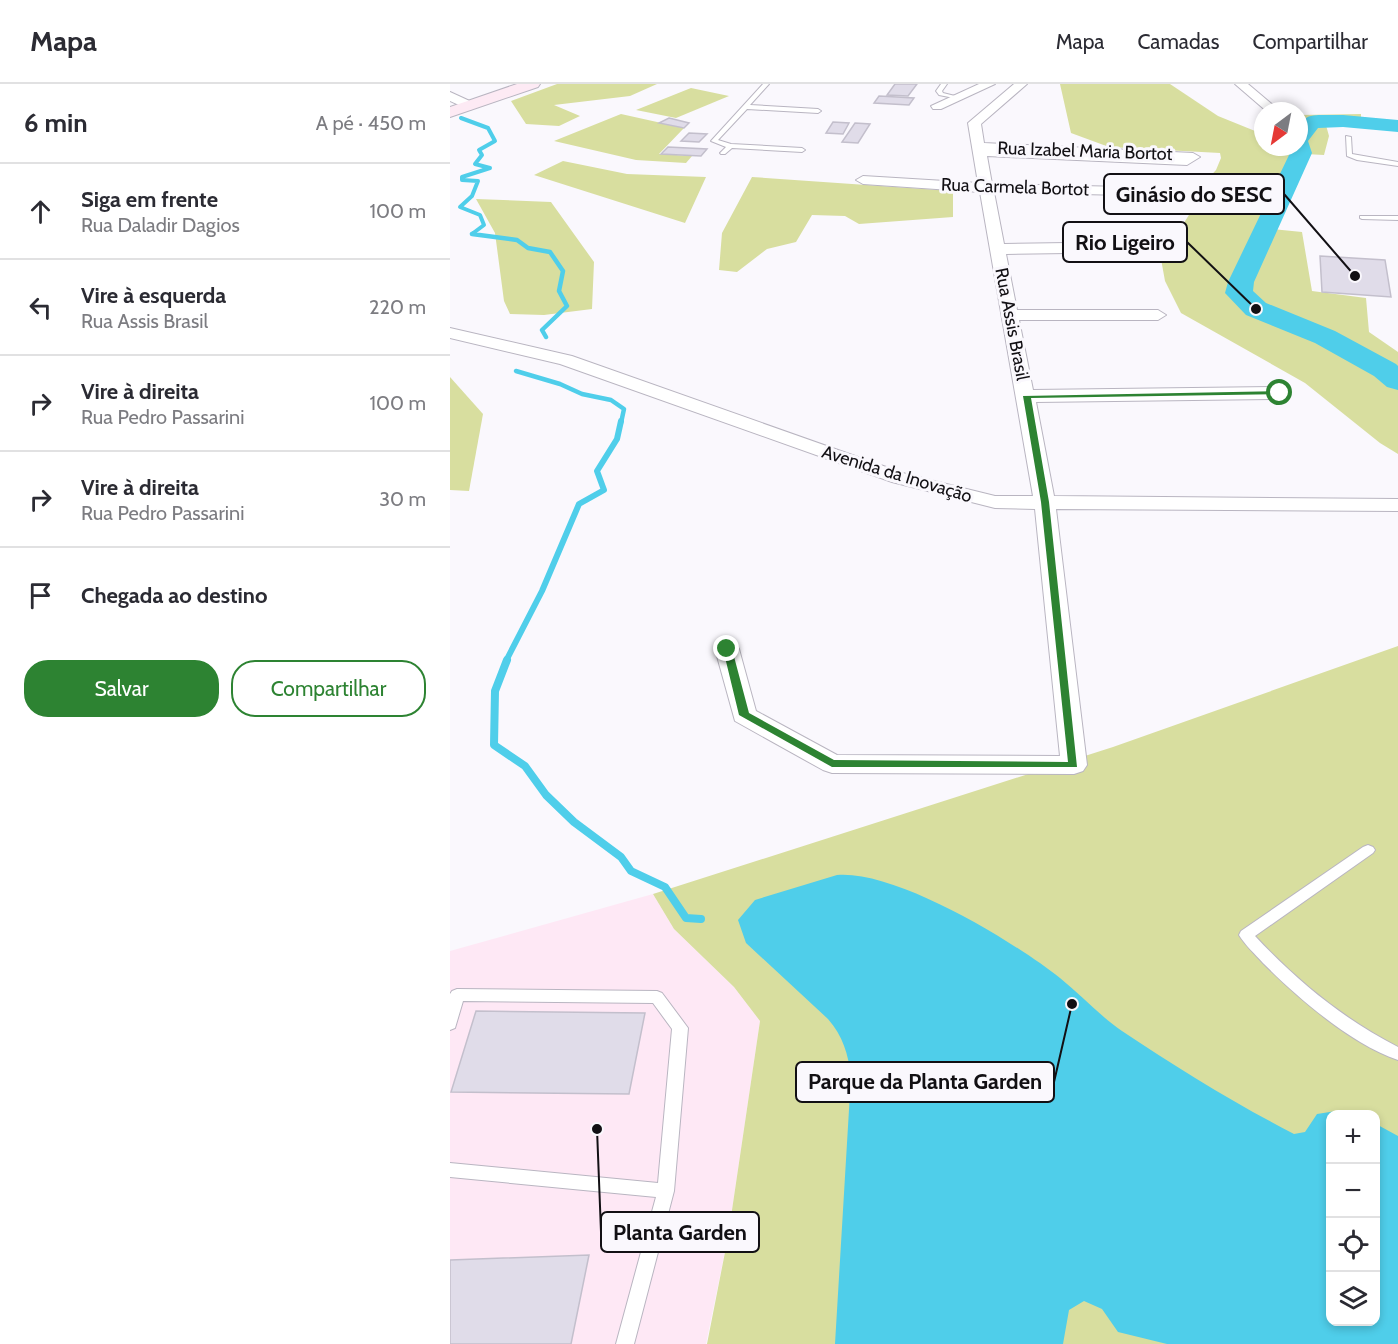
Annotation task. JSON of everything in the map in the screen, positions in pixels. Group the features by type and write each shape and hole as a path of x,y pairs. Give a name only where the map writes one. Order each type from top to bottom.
{"main road":[{"path":"450,112 532,84"}],"street":[{"path":"937,106 989,84"},
{"name":"Rua Assis Brasil","path":"727,649 744,715 832,764 1074,765 1045,502 1027,396 974,123 1021,84"},
{"path":"1241,84 1263,102"},
{"path":"450,96 470,106"},
{"name":"Rua Izabel Maria Bortot","path":"979,149 1192,157 1192,160 1187,161 979,149"},
{"name":"Rua Carmela Bortot","path":"863,180 986,188 1168,192"},
{"path":"998,249 1138,247"},
{"path":"1011,315 1158,315"},
{"name":"Avenida da Inovação","path":"450,333 566,360 899,478 995,502 1398,505"},
{"path":"1027,396 1280,393"}],"lane":[{"path":"766,84 714,141 730,146 802,150"},
{"path":"944,84 939,91 941,94 957,98"},
{"path":"747,107 818,111"},
{"path":"1348,138 1349,155 1398,164"},
{"path":"723,153 730,146"},
{"path":"1362,217 1398,218"},
{"path":"1368,850 1246,935 1293,984 1323,1008 1359,1033 1398,1054"},
{"path":"450,1024 457,995 657,997 680,1028 666,1191 625,1344"},
{"path":"450,1170 666,1191"}],"shaded area":[{"path":"653,894 674,929 734,987 760,1021 728,1237 706,1344 450,1344 450,951"}],"green space":[{"path":"557,84 657,84 630,96 554,105 580,116 559,126 526,124 511,101"},
{"path":"1060,84 1170,84 1218,116 1254,131 1254,156 1304,156 1272,229 1302,232 1312,291 1366,298 1369,332 1398,352 1398,454 1380,443 1305,383 1181,313 1165,281 1161,259 1194,207 1204,183 1216,170 1221,158 1220,153 1109,147 1071,133"},
{"path":"691,88 729,96 676,118 636,110"},
{"path":"621,114 684,128 659,154 692,156 686,163 636,160 554,141"},
{"path":"1361,114 1361,118 1324,118 1329,136 1324,155 1308,154 1308,115"},
{"path":"563,161 627,174 706,177 685,223 534,175"},
{"path":"752,177 953,191 953,217 859,224 845,216 812,215 796,242 767,249 737,272 719,270 722,233"},
{"path":"476,199 551,202 594,262 592,309 544,315 510,314 504,301 495,233"},
{"path":"450,377 483,414 469,491 450,490"},
{"path":"1398,646 1398,1344 707,1344 728,1237 760,1021 734,987 674,929 653,894 1113,747"}],"water":[{"path":"837,875 862,876 890,884 953,911 1014,946 1060,978 1122,1031 1207,1085 1294,1134 1305,1132 1317,1114 1326,1113 1326,1326 1380,1326 1380,1126 1398,1136 1398,1344 1167,1344 1118,1332 1102,1309 1084,1301 1069,1310 1063,1344 835,1344 851,1076 844,1046 833,1025 746,943 738,920 755,900"}],"building":[{"path":"895,84 917,84 908,96 887,95"},
{"path":"879,96 914,98 909,105 874,103"},
{"path":"669,118 689,123 684,128 659,123"},
{"path":"833,122 849,123 843,134 826,133"},
{"path":"855,123 870,124 858,143 842,142"},
{"path":"689,133 707,134 699,142 681,141"},
{"path":"668,147 707,149 701,156 661,154"},
{"path":"1320,256 1385,260 1391,297 1322,292"},
{"path":"476,1011 645,1013 629,1094 451,1092"},
{"path":"589,1255 571,1344 450,1344 450,1260"}],"waterway":[{"path":"461,118 488,128 495,141 479,150 482,155 475,164 490,168 462,177 462,180 478,181 472,196 460,207 480,215 484,225 472,234"},
{"path":"1308,127 1312,122 1343,121 1398,126"},
{"path":"1300,156 1241,282 1239,293 1256,309 1325,337 1385,370 1398,381"},
{"path":"472,234 517,240 528,248 550,252 563,271 559,291 567,306 542,330 546,337"},
{"path":"516,371 560,384 582,394 611,400 624,409 621,423"},
{"path":"506,661 542,591 579,504 604,490 597,471 617,439 621,421"},
{"path":"507,660 495,691 494,745 525,766 546,795 574,822 621,857 631,871 665,887 686,918 701,919"}],"place":[{"name":"Ginásio do SESC","path":"1355,276"},
{"name":"Rio Ligeiro","path":"1256,309"},
{"name":"Parque da Planta Garden","path":"1072,1004"},
{"name":"Planta Garden","path":"597,1129"}],"route":[{"path":"727,649 744,715 832,764 1074,765 1045,502 1027,396 1280,393"}]}
